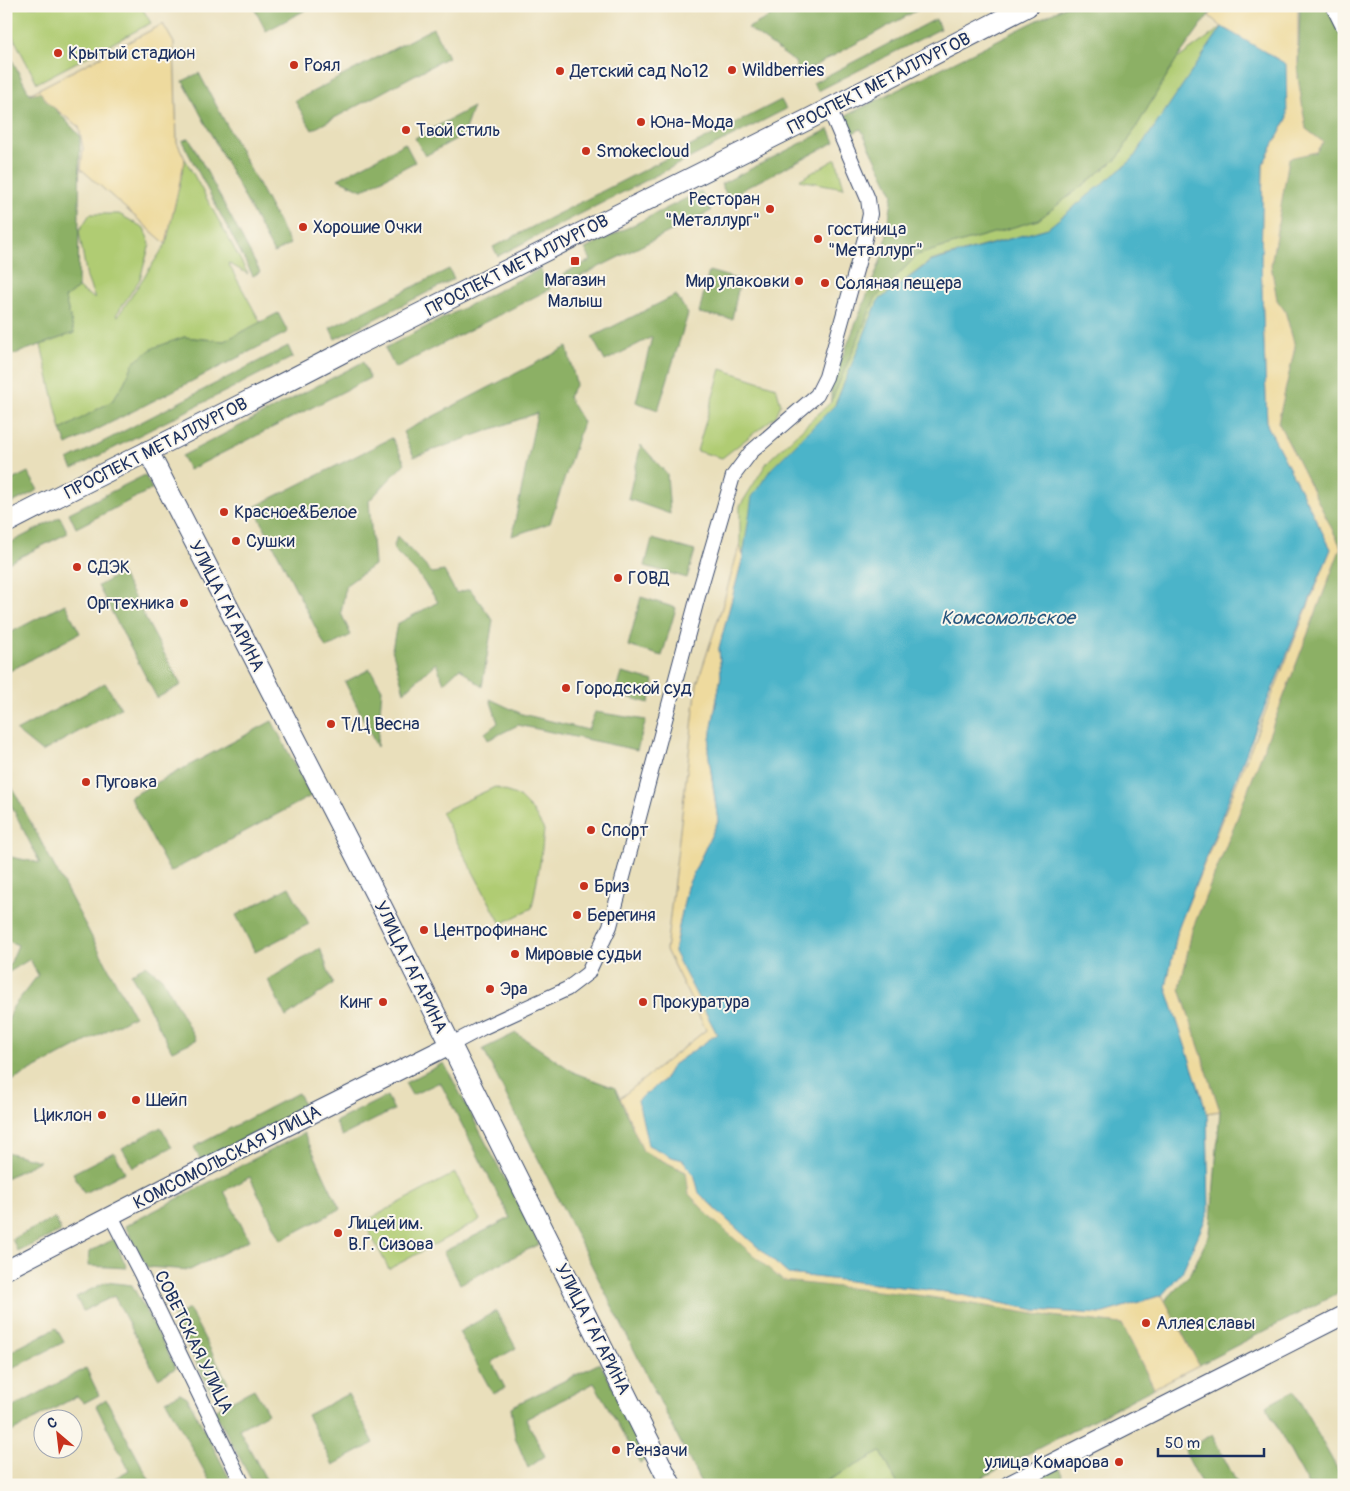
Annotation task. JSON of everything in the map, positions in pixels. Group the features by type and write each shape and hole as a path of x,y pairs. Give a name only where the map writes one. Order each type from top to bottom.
{"main road":[{"name":"ПРОСПЕКТ МЕТАЛЛУРГОВ","path":"6,523 97,475 829,108 1028,6"},
{"name":"УЛИЦА ГАГАРИНА","path":"148,451 346,838 671,1485"}],"street":[{"path":"1335,6 1344,24"},
{"path":"450,1045 482,1028 567,989 588,973 610,926 698,596 733,476 751,452 817,395 826,377 865,238 870,214 868,199 829,108"},
{"name":"КОМСОМОЛЬСКАЯ УЛИЦА","path":"6,1270 450,1045"},
{"name":"СОВЕТСКАЯ УЛИЦА","path":"111,1216 243,1485"},
{"path":"1009,1485 1344,1315"}],"green space":[{"name":"Крытый стадион","path":"6,6 141,6 151,23 37,83 6,23"},
{"path":"253,6 313,6 266,31"},
{"path":"790,6 925,6 798,75 795,62 748,28"},
{"path":"1066,6 1215,6 1176,60 1118,158 1038,220 917,255 875,299 831,402 831,378 844,353 884,252 893,194 861,129 853,133 845,116"},
{"path":"1300,6 1328,6 1344,36 1344,1290 1199,1365 1165,1301 1191,1273 1210,1233 1220,1111 1180,989 1192,930 1341,547 1278,422 1295,347 1285,311 1277,300 1271,265 1289,157 1316,152 1323,142 1306,129 1298,78"},
{"path":"936,19 940,29 818,91 813,83"},
{"path":"1222,27 1132,160 1048,228 930,261 878,301 835,405 771,469 747,532 743,557 740,543 740,506 768,461 831,402 875,299 917,255 1038,220 1118,158 1176,60"},
{"path":"433,28 448,57 312,130 295,101"},
{"path":"8,52 29,93 40,92 80,136 78,288 65,298 74,333 6,357 6,53"},
{"path":"199,73 290,244 274,253 183,81"},
{"path":"781,100 786,109 498,256 493,247"},
{"path":"473,107 463,135 425,156 415,138"},
{"path":"829,129 835,142 728,197 721,184"},
{"path":"189,138 260,272 253,276 182,141"},
{"path":"405,143 415,162 362,190 338,179"},
{"path":"185,159 248,274 228,263 261,323 224,341 184,337 134,362 124,383 112,401 61,430 41,345 74,333 65,298 78,288 95,299 87,278 79,231 90,214 119,214 144,228 150,244 140,279 116,315 118,316 166,244"},
{"path":"836,159 844,188 799,180"},
{"path":"701,191 711,211 567,283 563,274 591,260 585,249"},
{"path":"449,269 454,279 335,339 330,328"},
{"path":"540,269 550,289 395,368 385,348"},
{"path":"709,271 740,280 732,319 699,313"},
{"path":"676,295 688,314 658,410 636,402 652,337 605,361 592,337"},
{"path":"278,313 288,332 67,445 61,430 112,401 124,383 134,362 153,348 184,337 224,341"},
{"path":"288,346 293,357 73,469 68,460"},
{"path":"567,347 576,384 568,397 583,422 550,523 512,536 537,413 414,457 403,432"},
{"path":"363,362 370,378 189,470 182,456"},
{"path":"721,369 776,387 781,404 776,416 722,458 697,451"},
{"path":"392,438 405,463 369,501 374,565 346,585 341,613 351,635 326,648 254,507"},
{"path":"641,445 667,474 670,514 628,499"},
{"path":"28,472 38,490 6,506 6,483"},
{"path":"145,475 152,489 76,528 69,513"},
{"path":"60,517 68,533 6,564 6,545"},
{"path":"397,536 432,573 444,571 456,593 470,589 493,620 482,687 460,668 444,683 436,663 404,692 392,649 397,624 438,602 418,574 393,549"},
{"path":"652,539 695,551 687,578 645,566"},
{"path":"121,573 181,685 157,698 98,586"},
{"path":"641,597 676,608 662,656 628,646"},
{"path":"65,604 80,633 6,673 6,635"},
{"path":"370,669 382,689 377,747 345,682"},
{"path":"622,673 654,681 649,703 616,694"},
{"path":"105,683 121,708 42,752 16,731"},
{"path":"490,699 522,714 588,730 595,712 646,720 637,750 518,725 488,740 485,733 498,723"},
{"path":"272,721 311,796 170,872 130,797"},
{"path":"6,776 134,1016 6,1084 6,1026 13,1007 38,975 30,959 6,974 18,945 6,940 6,856 40,863 6,795"},
{"path":"495,787 518,796 533,811 544,830 532,908 501,924 441,812"},
{"path":"289,887 309,924 255,952 236,915"},
{"path":"320,948 333,984 286,1017 268,980"},
{"path":"146,965 162,978 196,1040 172,1051 131,974"},
{"path":"516,1033 575,1073 615,1088 643,1150 924,1296 1034,1314 1122,1324 1154,1388 968,1485 898,1485 881,1452 819,1485 702,1485 483,1049"},
{"path":"444,1063 539,1244 460,1284 443,1252 510,1218 440,1082 412,1095 405,1083"},
{"path":"298,1093 305,1107 201,1161 194,1147"},
{"path":"387,1096 394,1110 342,1136 335,1122"},
{"path":"161,1127 172,1147 133,1167 122,1148"},
{"path":"304,1133 340,1209 281,1240 250,1177 224,1191 249,1240 190,1270 147,1267 125,1226"},
{"path":"6,1152 40,1161 6,1178"},
{"path":"114,1152 125,1172 84,1193 73,1173"},
{"path":"455,1173 480,1220 389,1269 364,1222"},
{"path":"55,1218 61,1231 18,1252 12,1239"},
{"path":"114,1239 127,1268 88,1266 89,1252"},
{"path":"106,1282 132,1285 176,1368 158,1378 114,1296 83,1311 76,1297"},
{"path":"189,1309 228,1383 211,1392 173,1317"},
{"path":"496,1311 516,1348 492,1362 505,1388 493,1394 459,1332"},
{"path":"56,1328 64,1342 6,1372 6,1354"},
{"path":"600,1363 650,1457 640,1463 594,1383 526,1419 545,1456 528,1468 515,1437 511,1407"},
{"path":"86,1368 99,1395 84,1403 77,1396 55,1408 32,1408 32,1421 6,1435 6,1411"},
{"path":"254,1389 268,1413 239,1429 269,1485 254,1485 214,1410"},
{"path":"1294,1391 1344,1481 1344,1485 1308,1485 1266,1406"},
{"path":"180,1393 187,1397 233,1485 212,1485 166,1401"},
{"path":"348,1394 374,1443 333,1465 307,1415"},
{"path":"106,1399 152,1485 103,1485 129,1470 96,1406"},
{"path":"1212,1435 1238,1485 1202,1485 1184,1450"},
{"path":"881,1452 898,1485 819,1485"},
{"path":"1058,1467 1065,1480 1055,1485 1023,1485"}],"sand":[{"path":"1216,6 1298,6 1298,78 1306,129 1323,142 1316,152 1289,158 1271,265 1277,300 1285,311 1295,347 1278,422 1341,547 1192,930 1180,989 1220,1111 1207,1113 1166,987 1178,929 1331,549 1267,425 1261,263 1263,164 1287,119 1222,27 1209,16"},
{"path":"163,24 174,43 177,142 185,159 166,244 81,169 83,148 79,127 49,104 40,92 29,94"},
{"path":"740,543 743,557 719,648 721,676 708,750 718,821 687,887 674,951 717,1034 673,1065 664,1080 638,1100 672,1157 683,1160 695,1177 699,1193 788,1274 946,1292 1036,1310 1100,1314 1162,1295 1199,1365 1154,1388 1122,1324 1034,1314 924,1296 783,1281 712,1219 689,1194 686,1172 643,1151 620,1098 706,1030 666,950 697,684 723,604"}],"water":[{"name":"Комсомольское","path":"1222,27 1286,64 1287,119 1263,164 1261,263 1267,425 1331,549 1256,728 1178,929 1166,987 1207,1113 1209,1211 1182,1272 1162,1295 1100,1314 1036,1310 946,1292 788,1274 699,1193 695,1177 683,1160 672,1157 648,1145 638,1100 664,1080 673,1065 717,1034 674,952 687,887 718,821 708,750 721,676 719,648 743,557 752,497 771,469 835,405 878,301 930,262 1048,228 1132,160"}],"place":[{"name":"Крытый стадион","path":"58,53"},
{"name":"Роял","path":"294,65"},
{"name":"Wildberries","path":"732,70"},
{"name":"Детский сад №12","path":"560,71"},
{"name":"Юна-Мода","path":"641,122"},
{"name":"Твой стиль","path":"406,130"},
{"name":"Smokecloud","path":"586,151"},
{"name":"Ресторан \"Металлург\"","path":"770,209"},
{"name":"Хорошие Очки","path":"303,227"},
{"name":"гостиница \"Металлург\"","path":"818,239"},
{"name":"Магазин Малыш","path":"575,261"},
{"name":"Мир упаковки","path":"799,281"},
{"name":"Соляная пещера","path":"825,283"},
{"name":"Красное&Белое","path":"224,512"},
{"name":"Сушки","path":"236,541"},
{"name":"СДЭК","path":"77,567"},
{"name":"ГОВД","path":"618,578"},
{"name":"Оргтехника","path":"184,603"},
{"name":"Городской суд","path":"566,688"},
{"name":"Т/Ц Весна","path":"331,724"},
{"name":"Пуговка","path":"86,782"},
{"name":"Спорт","path":"591,830"},
{"name":"Бриз","path":"584,886"},
{"name":"Берегиня","path":"577,915"},
{"name":"Центрофинанс","path":"424,930"},
{"name":"Мировые судьи","path":"515,954"},
{"name":"Эра","path":"490,989"},
{"name":"Кинг","path":"383,1002"},
{"name":"Прокуратура","path":"643,1002"},
{"name":"Шейп","path":"136,1100"},
{"name":"Циклон","path":"102,1115"},
{"name":"Лицей им. В.Г. Сизова","path":"338,1233"},
{"name":"Аллея славы","path":"1146,1323"},
{"name":"Рензачи","path":"616,1450"},
{"name":"улица Комарова","path":"1119,1462"}]}
